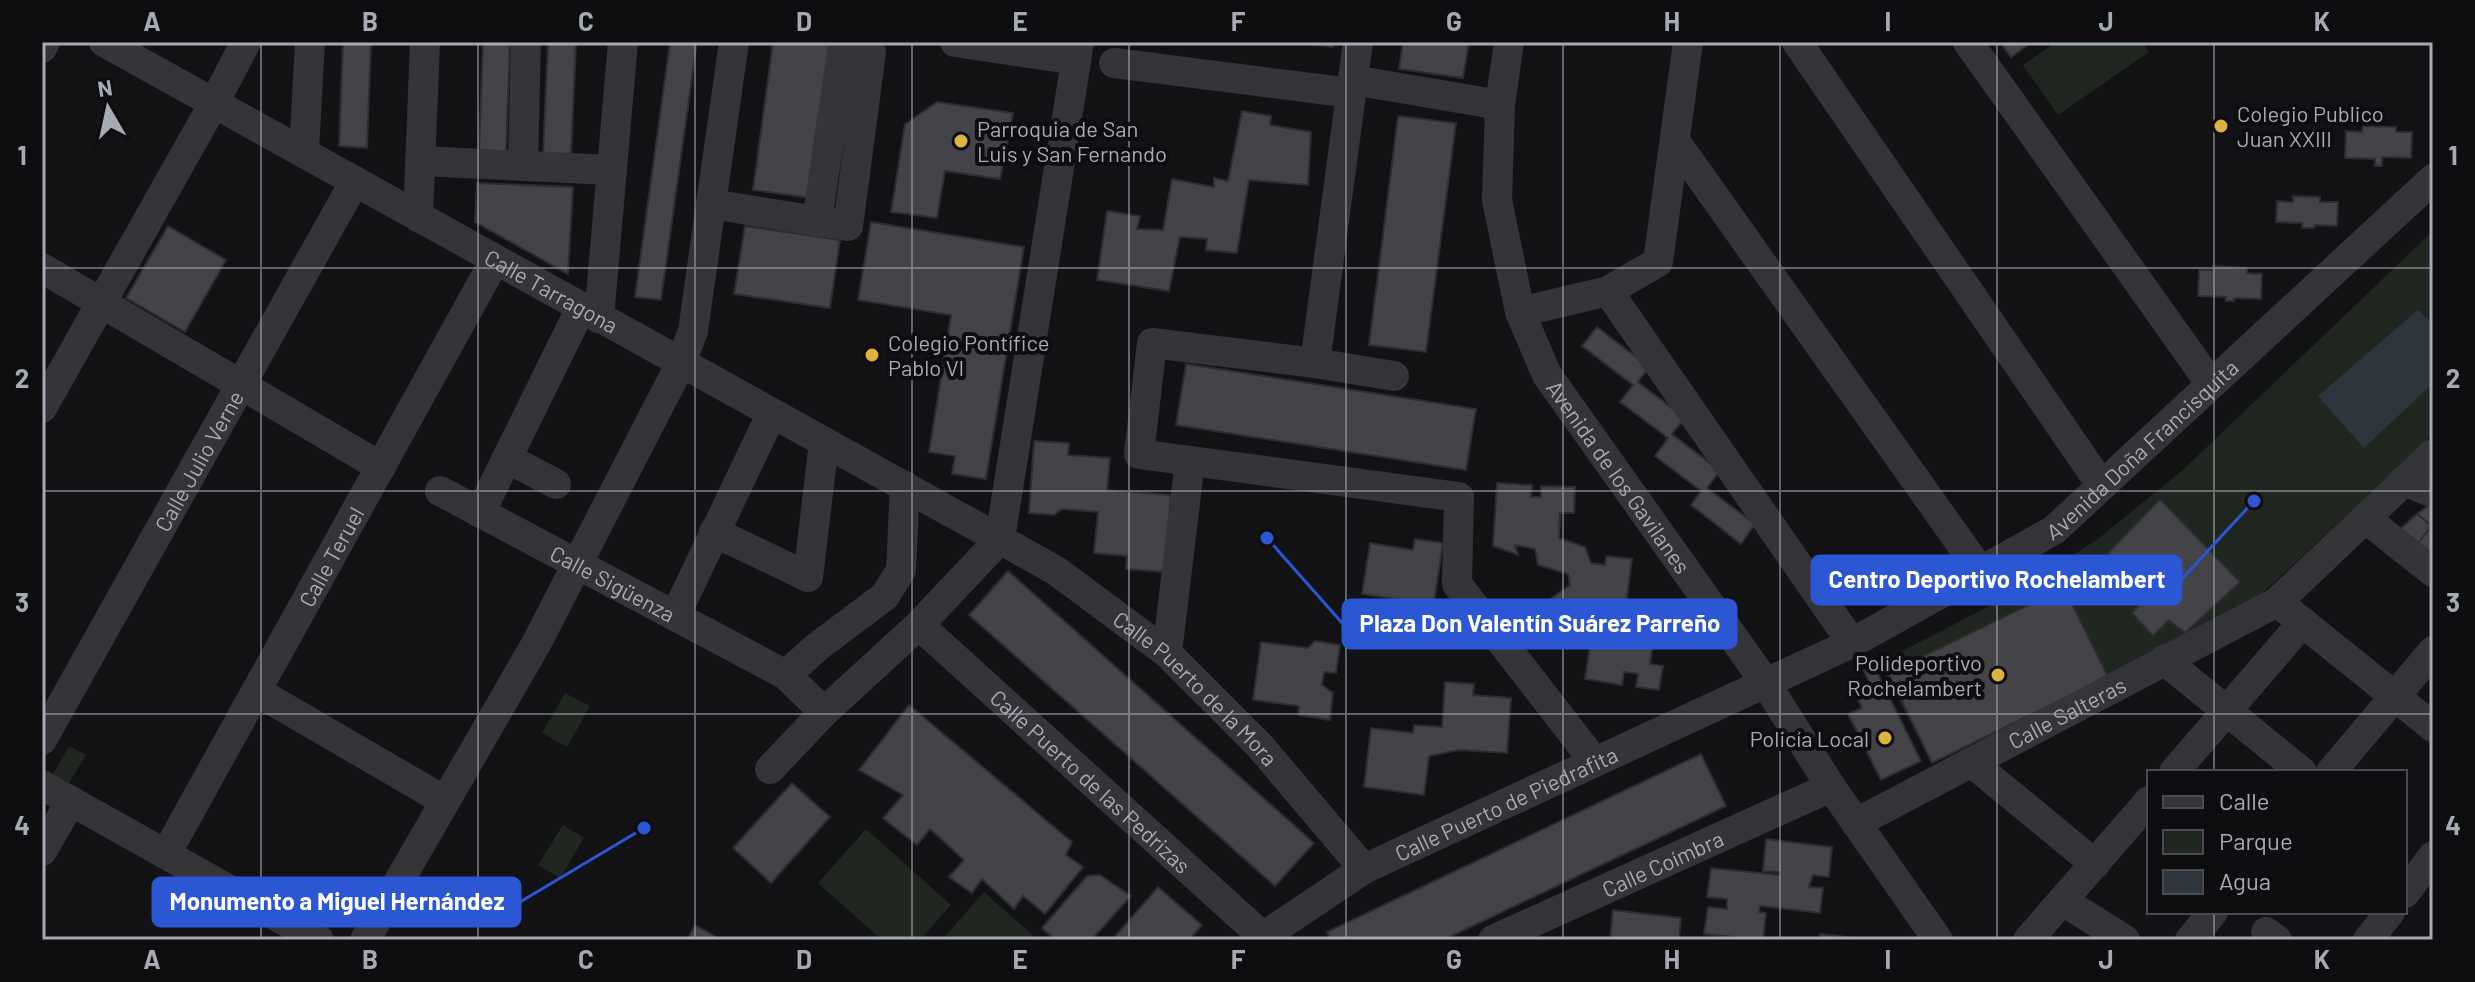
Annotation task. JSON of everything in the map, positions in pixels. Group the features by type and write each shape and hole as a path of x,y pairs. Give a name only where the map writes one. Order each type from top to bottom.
{"street":[{"path":"42,48 45,42"},
{"name":"Calle Tarragona","path":"104,42 1000,539"},
{"path":"42,408 246,42"},
{"path":"304,152 310,42"},
{"path":"418,217 425,42"},
{"path":"523,166 526,42"},
{"path":"480,513 507,458 590,313 612,170 623,42"},
{"path":"365,940 536,644 681,363 693,331 734,42"},
{"path":"770,769 824,712 919,625 1000,539 1078,51 955,42"},
{"path":"1315,363 1358,42"},
{"name":"Avenida de los Gavilanes","path":"1509,42 1500,105 1497,200 1520,312 1547,375 1765,682 1831,787 1938,940"},
{"path":"1520,312 1608,291 1658,262 1688,42"},
{"path":"1797,42 2102,486"},
{"path":"1968,42 2211,384"},
{"path":"711,204 848,226 871,52 844,44"},
{"path":"1114,63 1352,86 1500,105"},
{"path":"1675,141 1981,572"},
{"path":"420,161 612,170"},
{"name":"Avenida Doña Francisquita","path":"1765,682 1852,643 2054,530 2433,179"},
{"name":"Calle Julio Verne","path":"42,740 355,181"},
{"name":"Calle Teruel","path":"166,854 495,260"},
{"path":"42,268 381,467"},
{"path":"1608,291 1852,643"},
{"path":"1394,376 1152,343 1139,454 1459,497 1457,584 1594,761"},
{"path":"675,616 772,413"},
{"path":"714,532 808,577 824,442"},
{"name":"Calle Salteras","path":"1856,823 2277,602 2365,518 2419,484 2433,454"},
{"path":"507,458 556,484"},
{"path":"1167,653 1190,461"},
{"path":"786,675 817,647 885,596 901,570 905,486"},
{"name":"Calle Sigüenza","path":"440,491 786,675 824,712"},
{"path":"2365,518 2433,572"},
{"name":"Calle Puerto de la Mora","path":"1000,539 1055,570 1167,653 1259,745 1364,869"},
{"path":"2277,602 2433,727"},
{"path":"2176,770 2303,622"},
{"name":"Calle Puerto de las Pedrizas","path":"919,625 1260,938"},
{"path":"2333,770 2433,651"},
{"path":"2164,660 2300,770"},
{"name":"Calle Puerto de Piedrafita","path":"1260,938 1364,869 1765,682"},
{"path":"256,691 445,801"},
{"path":"1971,762 2095,864"},
{"path":"42,785 319,940"},
{"name":"Calle Coímbra","path":"1493,940 1831,787"},
{"path":"42,851 71,801"},
{"path":"2028,940 2147,803"},
{"path":"2063,901 2125,940"},
{"path":"2190,940 2211,914"},
{"path":"2368,940 2388,914"}],"green space":[{"path":"2056,42 2142,42 2149,52 2058,115 2023,65"},
{"path":"2433,231 2433,434 2265,591 2246,604 2106,679 1932,763 1879,663 2011,595 2098,539 2184,469"},
{"path":"565,693 590,706 567,747 542,733"},
{"path":"69,746 86,755 69,783 53,774"},
{"path":"563,825 584,838 560,878 538,865"},
{"path":"866,829 951,905 920,940 882,940 818,883"},
{"path":"984,892 1038,940 942,940"}],"water":[{"path":"2418,310 2433,324 2433,383 2364,448 2318,396"}],"building":[{"path":"343,42 371,42 367,148 339,146"},
{"path":"483,42 510,42 506,153 479,151"},
{"path":"548,42 576,42 571,155 543,155"},
{"path":"670,42 697,42 661,300 635,297"},
{"path":"773,42 832,42 811,198 753,190"},
{"path":"1293,42 1334,42 1333,47"},
{"path":"1403,42 1469,42 1463,78 1399,69"},
{"path":"2000,42 2032,42 2011,57"},
{"path":"937,102 1013,113 1000,179 945,171 937,218 891,212 905,124"},
{"path":"1242,111 1271,116 1270,125 1311,132 1308,185 1249,180 1237,253 1206,250 1207,239 1180,237 1169,291 1097,280 1107,211 1140,216 1137,229 1163,230 1172,179 1214,187 1214,178 1228,181"},
{"path":"1398,116 1456,123 1426,352 1369,345"},
{"path":"2363,126 2396,127 2396,132 2412,132 2411,158 2382,157 2382,166 2375,166 2375,159 2345,158 2346,131 2362,132"},
{"path":"477,183 573,187 568,274 475,222"},
{"path":"2293,196 2320,197 2320,202 2338,202 2337,226 2302,228 2302,223 2276,222 2277,201 2293,202"},
{"path":"871,222 1024,247 986,479 952,474 955,456 929,452 951,315 858,300"},
{"path":"168,226 226,260 185,332 126,298"},
{"path":"745,226 840,240 830,308 734,294"},
{"path":"2213,266 2247,268 2247,273 2262,274 2261,299 2234,298 2234,301 2226,301 2226,297 2198,296 2199,270 2213,270"},
{"path":"1597,327 1649,367 1638,382 1685,418 1672,434 1720,471 1707,488 1755,524 1741,544 1691,505 1701,491 1655,456 1668,438 1620,402 1633,385 1582,346"},
{"path":"1186,364 1476,409 1466,470 1176,425"},
{"path":"1034,441 1069,443 1068,455 1110,458 1107,490 1171,495 1165,572 1126,569 1127,556 1094,553 1098,512 1062,509 1054,515 1029,513"},
{"path":"1497,483 1532,485 1531,497 1541,497 1541,486 1575,487 1574,513 1560,513 1559,538 1585,547 1591,563 1605,565 1606,556 1632,559 1624,620 1640,627 1643,612 1671,617 1667,639 1654,637 1650,664 1663,666 1659,690 1636,687 1638,674 1624,672 1622,685 1585,679 1595,612 1580,605 1579,617 1548,614 1549,600 1570,585 1568,574 1538,565 1535,549 1515,545 1518,555 1493,546"},
{"path":"2160,499 2240,582 2185,633 2169,620 2153,636 2132,613 2149,594 2108,553"},
{"path":"2433,502 2433,527 2417,514"},
{"path":"2417,514 2432,526 2417,544 2400,529"},
{"path":"2433,527 2433,555 2417,544"},
{"path":"1415,539 1443,543 1432,615 1400,610 1402,600 1362,594 1370,543 1413,550"},
{"path":"1008,571 1314,843 1275,886 969,615"},
{"name":"Polideportivo Rochelambert","path":"2064,588 2108,677 1932,763 1888,673"},
{"path":"1315,641 1340,645 1336,673 1324,672 1322,685 1333,693 1330,720 1298,715 1299,706 1253,700 1261,642 1308,648"},
{"name":"Policía Local","path":"1874,666 1921,761 1881,780 1848,714 1862,708 1854,692 1870,684 1864,671"},
{"path":"1445,682 1474,684 1473,695 1511,698 1507,753 1459,750 1429,756 1424,795 1364,787 1371,728 1413,733 1414,725 1442,727"},
{"path":"909,705 1072,842 1066,855 1083,867 1045,914 1023,896 1014,909 982,879 972,893 949,877 964,860 930,829 917,845 883,818 903,795 859,770"},
{"path":"1701,754 1726,806 1443,940 1331,940 1327,932"},
{"path":"792,783 830,817 771,883 733,848"},
{"path":"1766,839 1832,847 1829,877 1813,875 1809,887 1823,888 1820,913 1760,906 1759,912 1766,913 1763,940 1704,934 1708,907 1727,909 1727,899 1707,897 1711,868 1780,875 1780,872 1763,871"},
{"path":"1100,875 1131,896 1091,940 1055,940 1042,928 1087,876"},
{"path":"1158,887 1202,925 1189,940 1112,940"},
{"path":"1613,910 1681,918 1679,940 1610,940"},
{"path":"695,925 722,940 687,940"},
{"path":"1820,934 1874,940 1820,940"}],"place":[{"name":"Colegio Publico Juan XXIII","path":"2221,126"},
{"name":"Parroquia de San Luis y San Fernando","path":"961,141"},
{"name":"Colegio Pontífice Pablo VI","path":"872,355"},
{"name":"Centro Deportivo Rochelambert","path":"2254,501"},
{"name":"Plaza Don Valentín Suárez Parreño","path":"1267,538"},
{"name":"Polideportivo Rochelambert","path":"1998,675"},
{"name":"Policía Local","path":"1885,738"},
{"name":"Monumento a Miguel Hernández","path":"644,828"}]}
